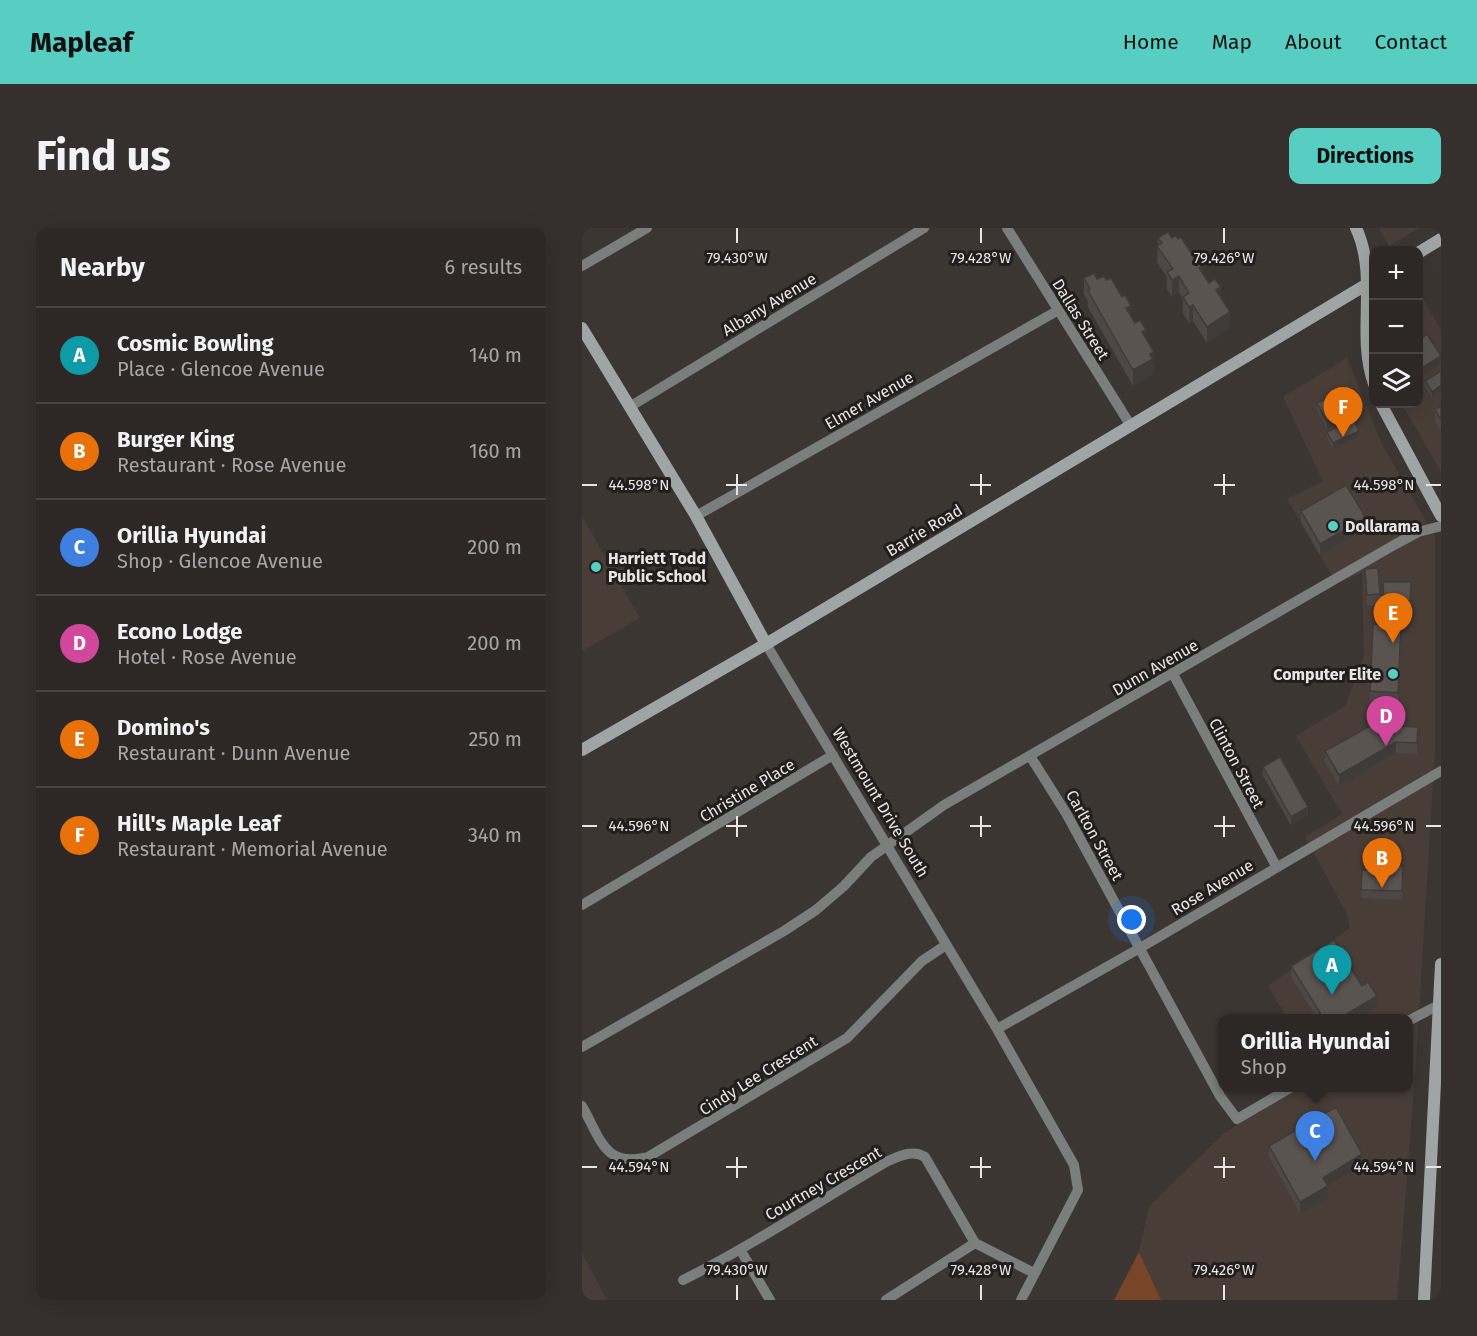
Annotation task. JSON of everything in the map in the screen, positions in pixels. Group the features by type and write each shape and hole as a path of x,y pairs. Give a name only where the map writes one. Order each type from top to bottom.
{"street":[{"path":"582,266 647,228"},
{"name":"Albany Avenue","path":"631,406 924,228"},
{"name":"Dallas Street","path":"1007,228 1131,426"},
{"path":"1356,228 1364,249 1369,277"},
{"path":"1423,250 1441,239"},
{"name":"Barrie Road","path":"582,750 766,644 1369,284"},
{"path":"1369,295 1365,341 1369,360"},
{"name":"Elmer Avenue","path":"696,516 1058,311"},
{"name":"Westmount Drive South","path":"582,328 696,516 766,644 888,845 1070,1157 1079,1185 1021,1300"},
{"path":"1383,408 1441,516"},
{"name":"Dunn Avenue","path":"888,845 944,805 1394,544 1418,532 1441,526"},
{"name":"Clinton Street","path":"1173,674 1275,866"},
{"name":"Christine Place","path":"582,905 833,755"},
{"name":"Carlton Street","path":"1030,756 1066,813 1220,1096 1237,1119 1283,1092"},
{"name":"Rose Avenue","path":"997,1029 1140,948 1275,866 1441,771"},
{"path":"582,1047 784,931 816,910 844,886 870,857 888,845"},
{"name":"Cindy Lee Crescent","path":"582,1107 612,1156 625,1161 648,1157 847,1038 922,961 946,945"},
{"path":"1424,1300 1441,964"},
{"path":"1413,1018 1438,1005"},
{"name":"Courtney Crescent","path":"683,1280 741,1251 777,1225 888,1161 906,1154 919,1153 932,1167 975,1243"},
{"path":"886,1300 975,1243 1034,1273"},
{"path":"741,1251 770,1300"}],"shaded area":[{"path":"1379,228 1419,228 1389,246"},
{"path":"1423,299 1441,330 1441,472 1404,408 1423,408"},
{"path":"1347,358 1382,444 1435,537 1435,748 1416,1063 1397,1300 1161,1300 1139,1252 1149,1207 1222,1135 1286,1092 1413,1092 1413,1014 1285,1014 1268,986 1350,928 1347,914 1305,837 1342,814 1296,736 1345,706 1364,656 1362,573 1336,583 1287,499 1323,481 1283,397"},
{"name":"Harriett Todd Public School","path":"582,516 640,618 582,651"},
{"path":"1139,1252 1161,1300 1114,1300"},
{"path":"582,1253 607,1300 582,1300"}],"building":[{"path":"1168,232 1172,238 1175,235 1178,239 1181,237 1193,256 1197,253 1204,265 1199,268 1209,283 1215,279 1221,287 1216,290 1230,312 1207,327 1193,305 1189,307 1183,297 1189,293 1179,276 1172,280 1167,272 1173,269 1157,246 1162,243 1158,238"},
{"path":"1094,273 1097,279 1104,276 1106,280 1111,278 1122,297 1125,295 1131,306 1126,308 1135,323 1140,320 1146,330 1142,332 1154,352 1150,354 1153,359 1133,370 1088,291 1090,289 1084,278"},
{"path":"1427,334 1441,356 1423,367 1423,354 1423,337"},
{"path":"1441,371 1441,385 1432,392 1425,381"},
{"path":"1340,391 1350,408 1327,421 1317,403"},
{"path":"1441,406 1441,420 1435,410"},
{"path":"1353,419 1359,431 1333,443 1327,432"},
{"name":"Dollarama","path":"1346,485 1366,518 1320,544 1301,511"},
{"path":"1378,568 1380,594 1367,595 1365,569"},
{"path":"1383,582 1411,582 1410,601 1384,600"},
{"path":"1373,624 1401,625 1398,693 1370,691"},
{"path":"1371,704 1397,705 1396,726 1418,727 1417,743 1396,742 1339,775 1325,751 1370,726"},
{"path":"1280,757 1308,807 1291,817 1263,767"},
{"path":"1367,859 1392,860 1392,865 1403,866 1402,891 1361,890 1362,870 1367,870"},
{"path":"1334,940 1362,986 1368,982 1377,996 1347,1014 1321,1014 1291,966"},
{"path":"1336,1107 1362,1154 1323,1178 1328,1186 1300,1202 1269,1146"}],"place":[{"name":"Hill's Maple Leaf","path":"1343,437"},
{"name":"Dollarama","path":"1333,526"},
{"name":"Harriett Todd Public School","path":"596,567"},
{"name":"Domino's","path":"1393,643"},
{"name":"Computer Elite","path":"1393,674"},
{"name":"Econo Lodge","path":"1386,746"},
{"name":"Burger King","path":"1382,888"},
{"name":"Cosmic Bowling","path":"1332,995"},
{"name":"Orillia Hyundai","path":"1315,1161"}]}
